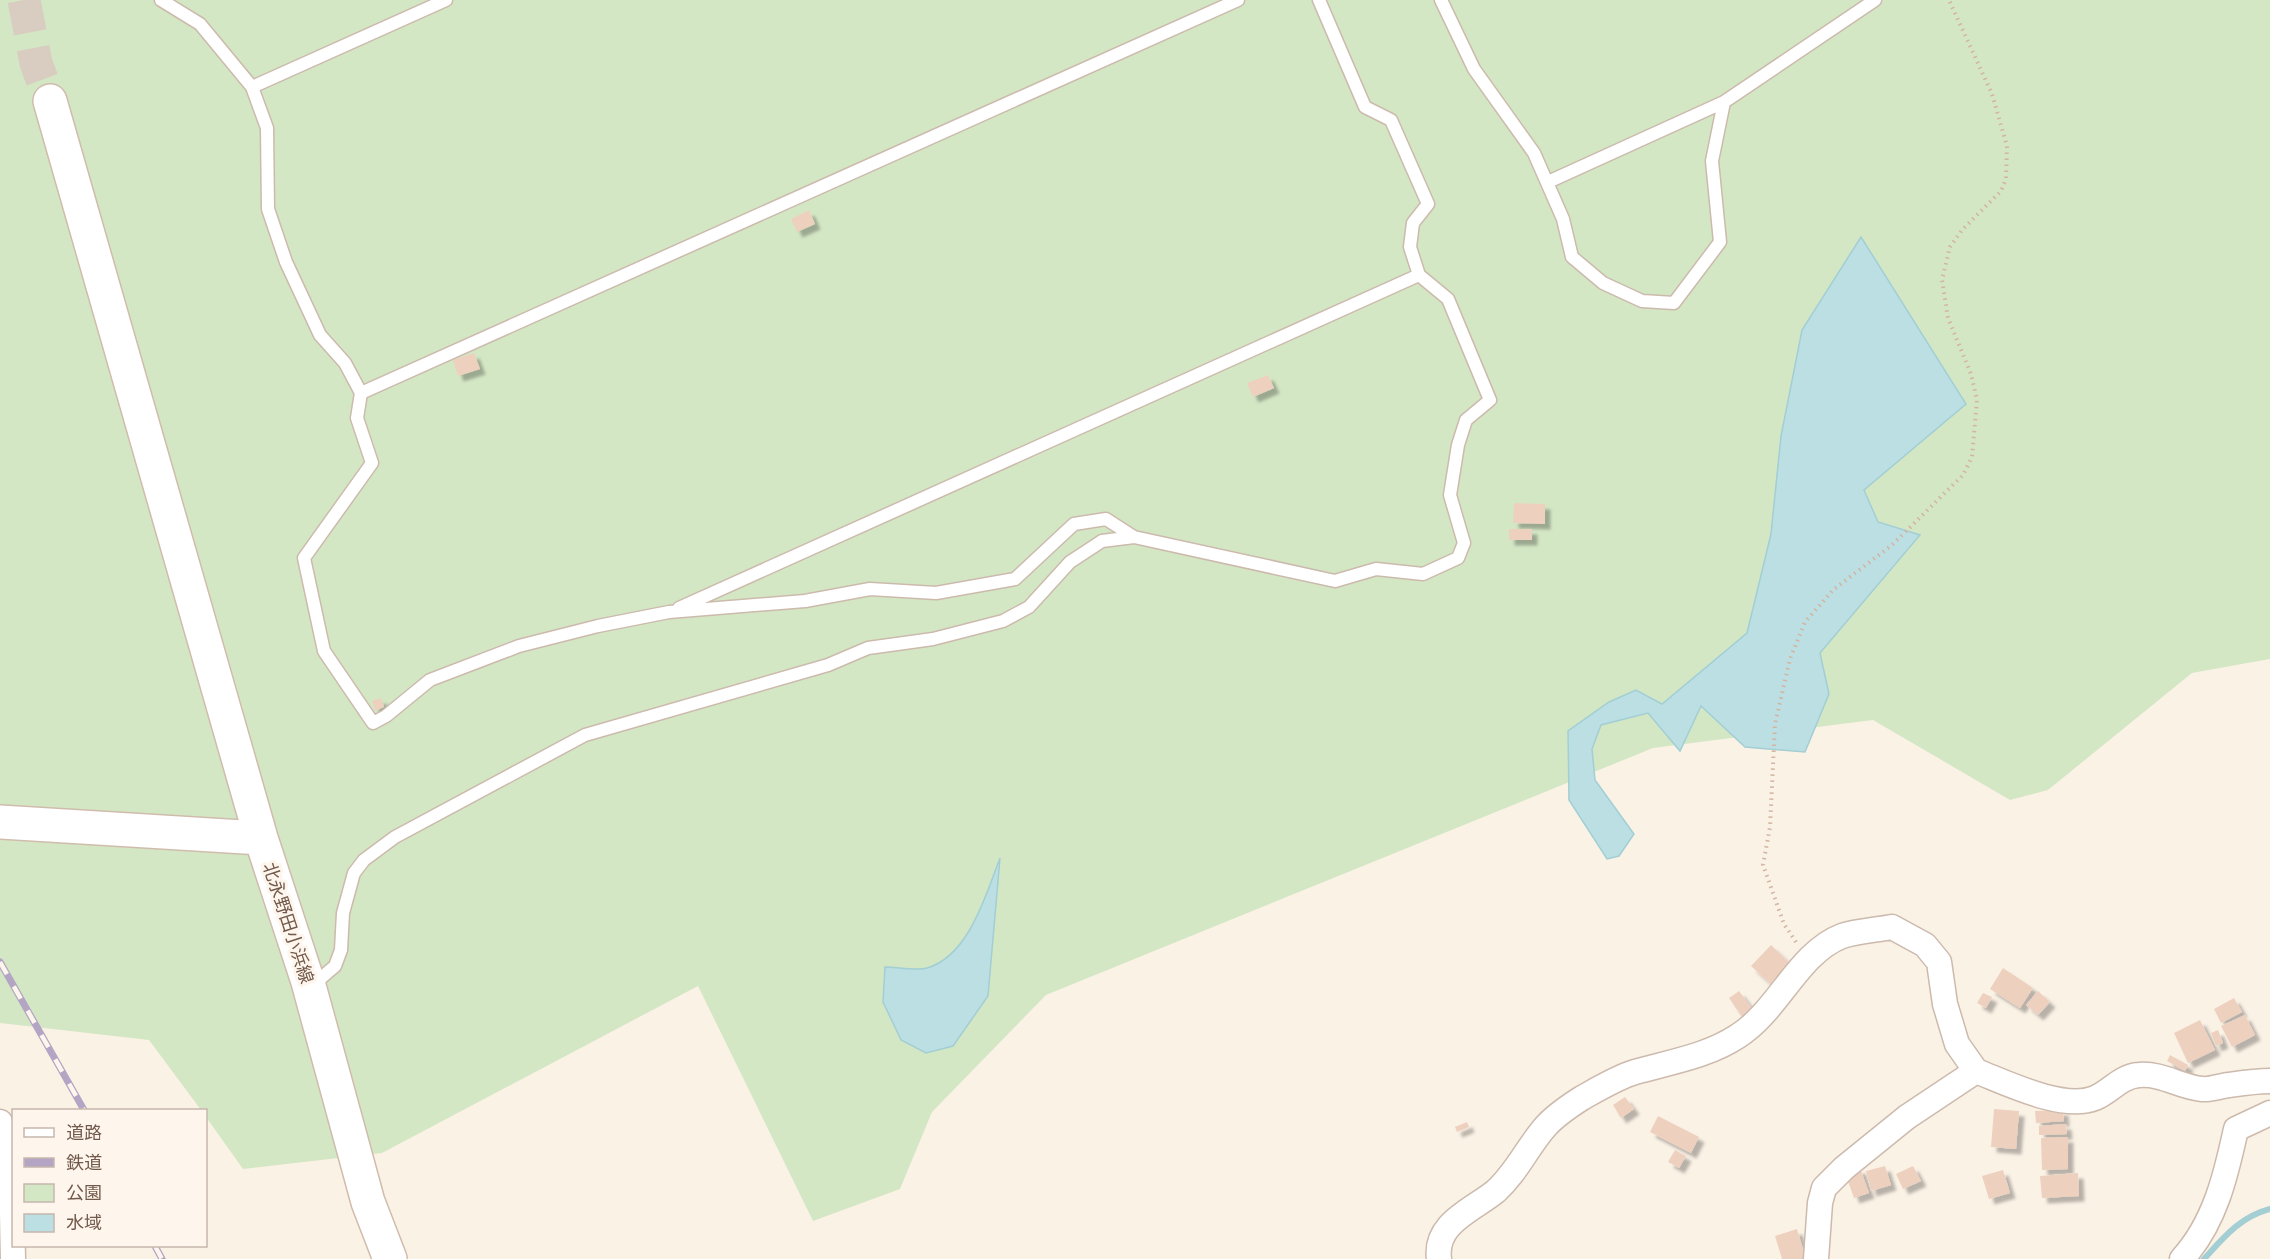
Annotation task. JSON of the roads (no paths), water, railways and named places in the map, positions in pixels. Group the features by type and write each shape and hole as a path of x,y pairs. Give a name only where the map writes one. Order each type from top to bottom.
{"street":[{"path":"50,101 261,838"},
{"name":"北永野田小浜線","path":"0,822 66,828 261,838 308,982 368,1202 390,1259"},
{"path":"1439,1259 1438,1248 1444,1231 1460,1215 1484,1201 1499,1188 1513,1173 1548,1124 1582,1098 1633,1073 1676,1062 1739,1036 1765,1013 1820,949 1843,936 1892,927 1925,945 1939,962 1945,1004 1957,1044 1976,1071 2050,1099 2096,1098 2114,1084 2137,1075 2160,1076 2176,1083 2203,1089 2270,1081"},
{"path":"1816,1259 1820,1203 1824,1188 1844,1168 1907,1117 1976,1071"},
{"path":"2182,1259 2194,1246 2223,1187 2236,1129 2270,1113"},
{"path":"0,1122 11,1169 12,1214"}],"lane":[{"path":"161,0 200,24 252,87 267,128 268,209 286,262 320,336 345,363 361,393 357,418 372,463 304,558 324,651 373,723 386,716 430,680 519,646 598,626 669,612 805,601 870,590 936,592 1015,579 1074,524 1106,519 1134,537"},
{"path":"252,87 446,0"},
{"path":"361,393 1238,0"},
{"path":"308,982 321,978 335,966 341,950 343,913 354,873 364,860 406,831 585,735 828,664 868,648 933,639 1003,621 1029,607 1070,562 1102,541 1134,537 1335,581 1376,569 1423,574 1458,558 1464,543 1450,495 1458,445 1466,420 1490,400 1448,299 1419,275 1410,247 1413,223 1428,204 1391,120 1365,107 1319,0"},
{"path":"1548,182 1724,102 1875,0"},
{"path":"1443,1 1474,69 1534,153 1563,219 1572,257 1603,283 1642,301 1674,303 1720,242 1712,161 1724,102"},
{"path":"669,612 1419,275"}],"water":[{"path":"1861,237 1966,404 1864,490 1878,522 1920,535 1820,653 1829,694 1805,752 1745,747 1701,706 1680,751 1648,713 1601,725 1592,749 1595,780 1634,834 1619,856 1607,859 1569,800 1568,731 1609,702 1636,690 1662,704 1747,633 1771,534 1781,436 1802,330"},
{"path":"1000,858 988,996 953,1046 926,1053 901,1040 883,1002 885,967 923,969 942,961 954,951 974,922"}],"waterway":[{"path":"2204,1259 2241,1223 2270,1209"}],"tunnel":[{"path":"24,0 36,63 50,101"}],"railway":[{"path":"0,962 83,1109"},
{"path":"156,1247 162,1259"}]}
